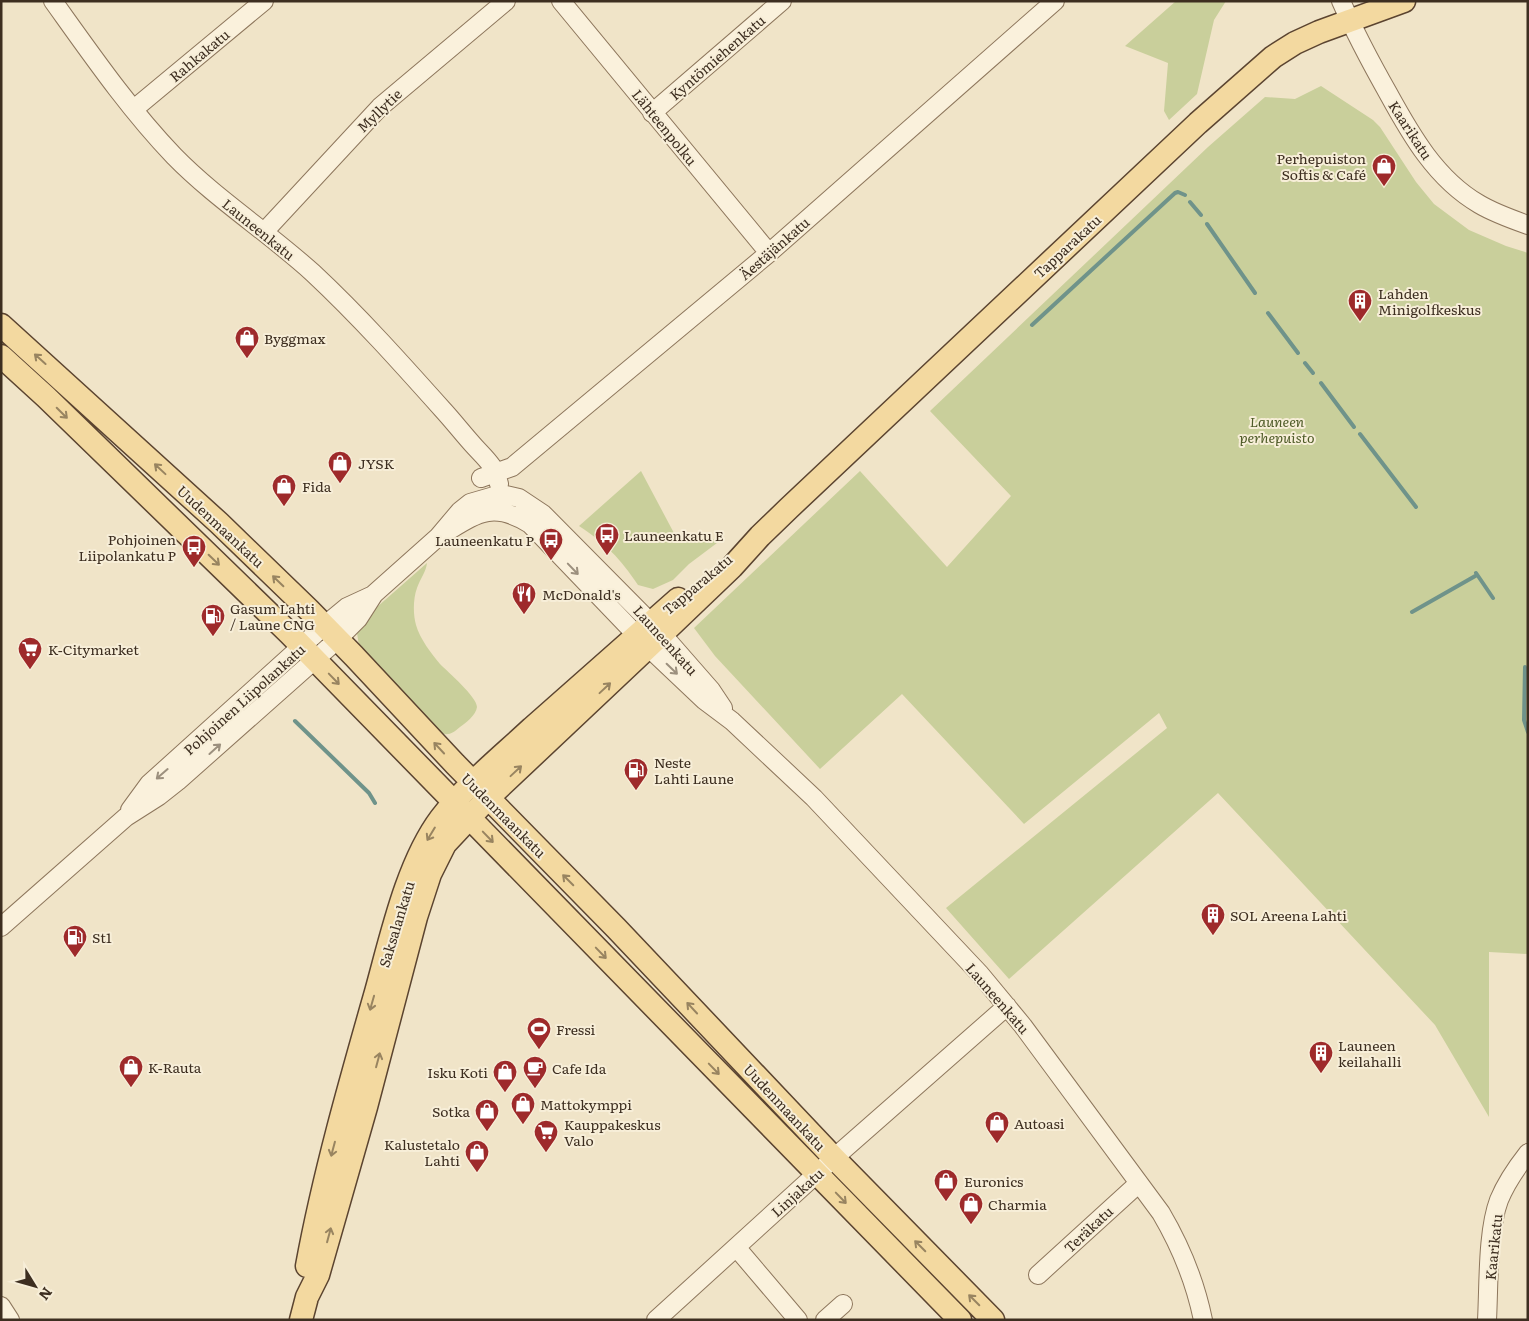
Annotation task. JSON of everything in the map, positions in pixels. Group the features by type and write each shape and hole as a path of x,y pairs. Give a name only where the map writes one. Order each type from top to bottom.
{"main road":[{"name":"Tapparakatu","path":"650,635 724,558 760,536 1198,123 1273,57 1345,11 1404,1"},
{"name":"Uudenmaankatu","path":"1,325 219,523 331,633 480,791 616,928 834,1158 993,1320"},
{"name":"Uudenmaankatu","path":"1,356 46,397 308,653 960,1320"},
{"name":"Saksalankatu","path":"301,1320 307,1297 306,1270 319,1202 344,1102 391,939 411,874 421,851 431,833 461,809 650,635"}],"street":[{"name":"Launeenkatu","path":"53,1 108,77 175,156 230,206 312,273 381,342 464,432 475,447 486,456 494,501 519,498 543,514 650,635 704,700 732,721 814,798 980,974 1024,1026 1161,1213 1177,1240 1190,1270 1203,1320"},
{"name":"Rahkakatu","path":"134,109 264,1"},
{"name":"Myllytie","path":"264,232 380,107 506,1"},
{"name":"Lähteenpolku","path":"561,1 768,253"},
{"name":"Kyntömiehenkatu","path":"652,113 782,1"},
{"name":"Äestäjänkatu","path":"489,476 512,467 768,253 1055,1"},
{"name":"Kaarikatu","path":"1345,11 1386,92 1425,156 1456,188 1477,204 1502,216 1528,225"},
{"name":"Pohjoinen Liipolankatu","path":"1,927 126,817 149,784 331,633 358,619 374,594 438,537 477,514 494,501"},
{"name":"Linjakatu","path":"656,1320 817,1173 1006,1006"},
{"name":"Kaarikatu","path":"1487,1320 1495,1214 1507,1184 1528,1153"},
{"name":"Teräkatu","path":"1038,1275 1139,1183"},
{"path":"736,1247 798,1320"},
{"path":"825,1320 843,1304"},
{"path":"1,1306 10,1320"}],"green space":[{"path":"1176,1 1226,1 1214,20 1197,94 1169,120 1164,111 1168,63 1125,46"},
{"name":"Launeen perhepuisto","path":"1321,86 1373,120 1380,127 1416,182 1434,204 1469,230 1528,253 1528,954 1489,952 1489,1117 1435,1025 1218,793 1009,979 946,908 1167,728 1159,713 1024,824 902,694 820,769 715,656 694,628 860,471 947,567 1011,496 930,411 1208,147 1265,97 1295,99"},
{"path":"641,471 675,535 721,540 689,564 673,580 653,589 638,585 612,552 579,526"},
{"path":"427,563 415,597 414,616 416,625 423,641 433,655 467,691 477,707 475,713 468,721 448,734 440,733 359,646 357,633 360,622"}],"waterway":[{"path":"1032,325 1175,193 1178,192 1185,195"},
{"path":"1190,202 1201,215"},
{"path":"1207,224 1255,293"},
{"path":"1268,313 1298,353"},
{"path":"1305,363 1313,373"},
{"path":"1321,383 1354,427"},
{"path":"1360,434 1416,507"},
{"path":"1476,573 1493,598"},
{"path":"1412,612 1477,575"},
{"path":"1525,667 1524,720 1528,732"},
{"path":"295,721 369,793 375,803"}],"place":[{"name":"Perhepuiston Softis & Café","path":"1384,187"},
{"name":"Lahden Minigolfkeskus","path":"1360,322"},
{"name":"Byggmax","path":"247,359"},
{"name":"JYSK","path":"340,484"},
{"name":"Fida","path":"284,507"},
{"name":"Launeenkatu E","path":"607,556"},
{"name":"Launeenkatu P","path":"551,561"},
{"name":"Pohjoinen Liipolankatu P","path":"194,568"},
{"name":"McDonald's","path":"524,615"},
{"name":"Gasum Lahti / Laune CNG","path":"213,637"},
{"name":"K-Citymarket","path":"30,670"},
{"name":"Neste Lahti Laune","path":"636,791"},
{"name":"SOL Areena Lahti","path":"1213,936"},
{"name":"St1","path":"75,958"},
{"name":"Fressi","path":"539,1050"},
{"name":"Launeen keilahalli","path":"1321,1074"},
{"name":"K-Rauta","path":"131,1088"},
{"name":"Cafe Ida","path":"535,1089"},
{"name":"Isku Koti","path":"505,1093"},
{"name":"Mattokymppi","path":"523,1125"},
{"name":"Sotka","path":"487,1132"},
{"name":"Autoasi","path":"997,1144"},
{"name":"Kauppakeskus Valo","path":"546,1153"},
{"name":"Kalustetalo Lahti","path":"477,1173"},
{"name":"Euronics","path":"946,1202"},
{"name":"Charmia","path":"971,1225"}]}
